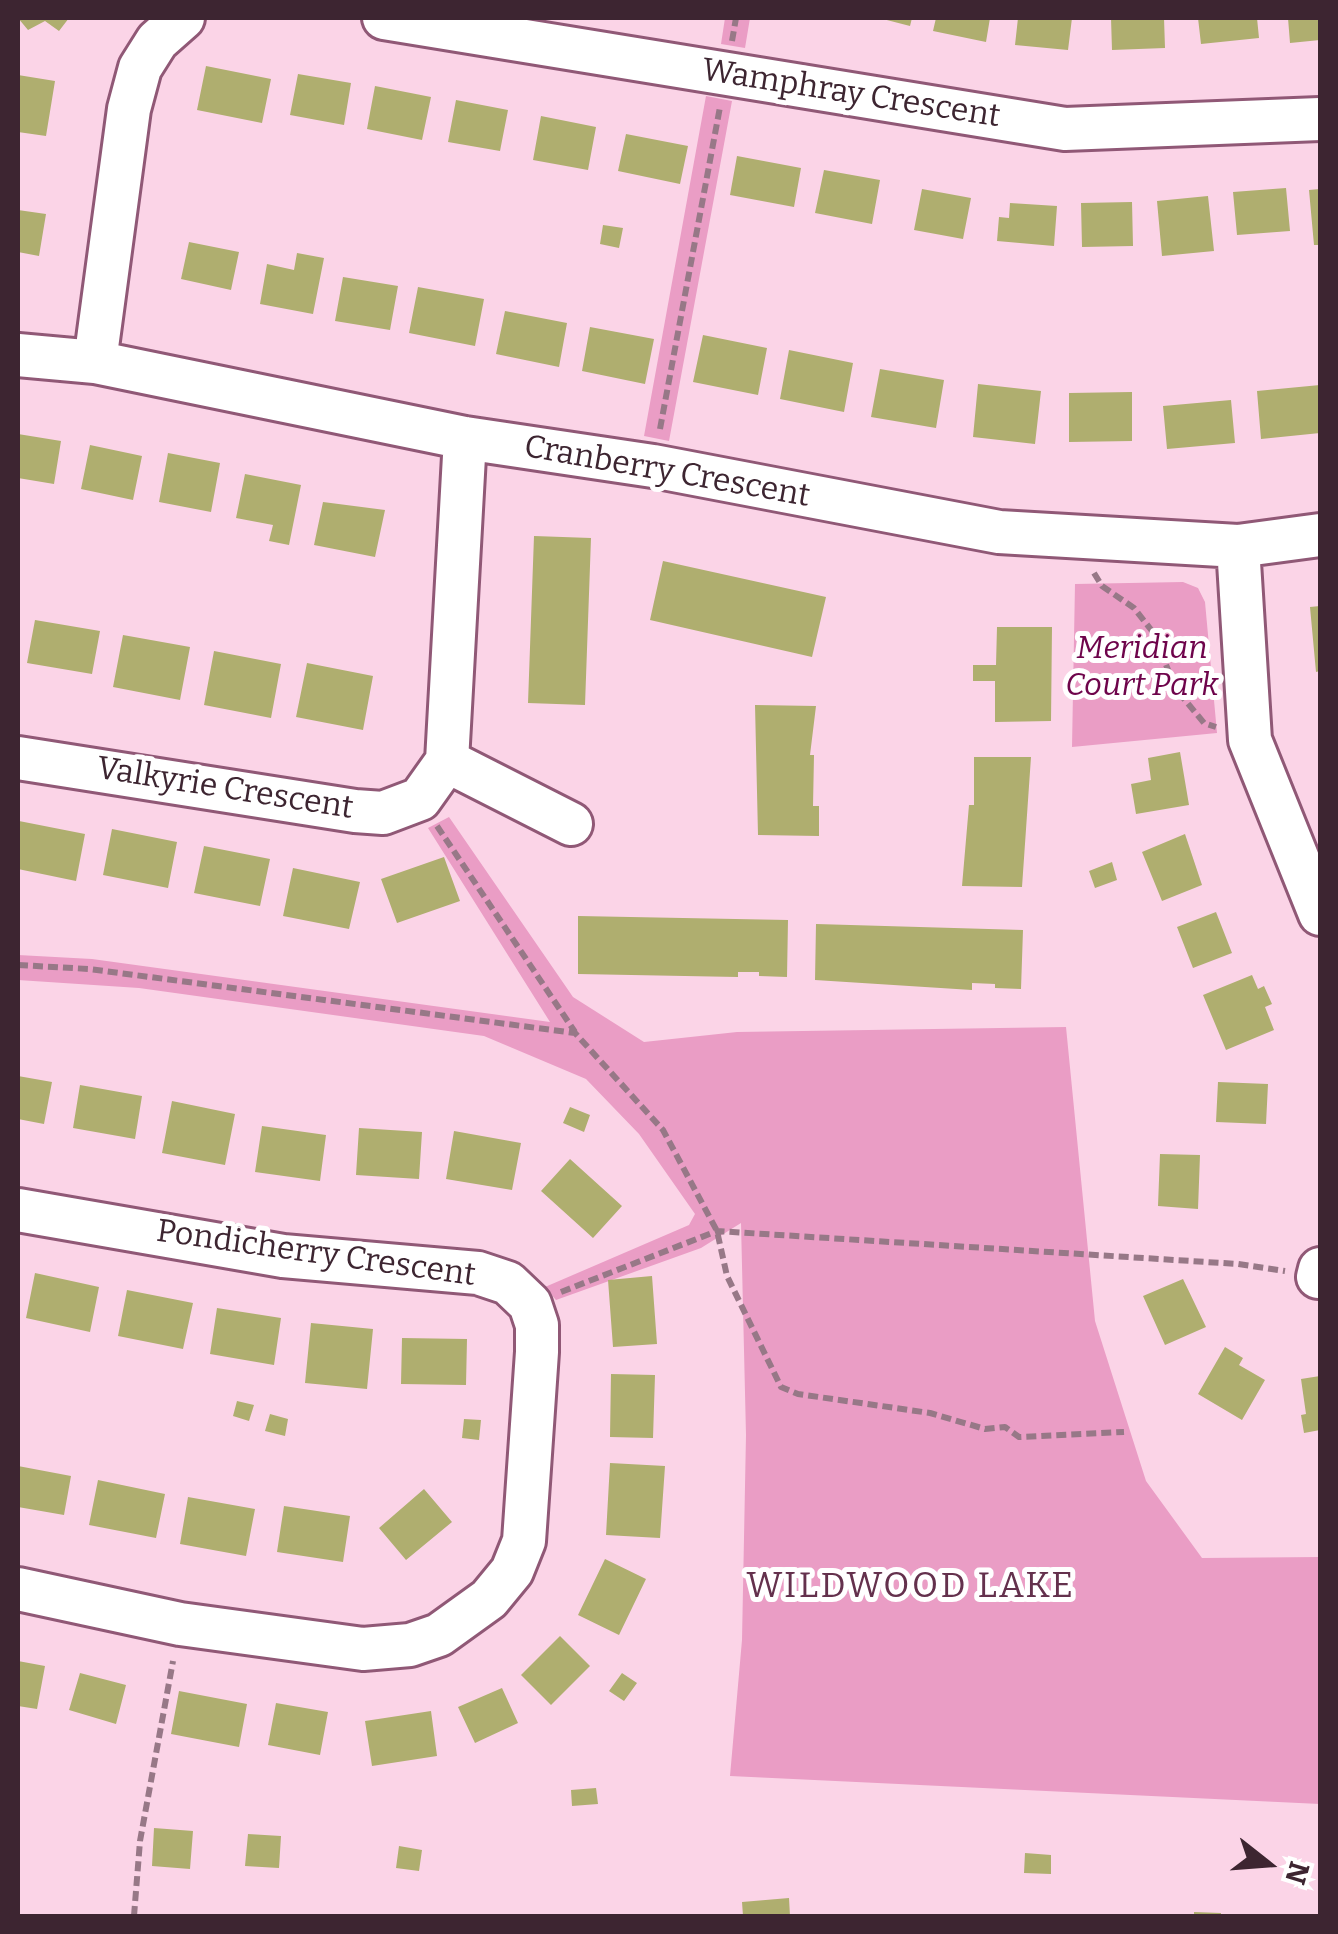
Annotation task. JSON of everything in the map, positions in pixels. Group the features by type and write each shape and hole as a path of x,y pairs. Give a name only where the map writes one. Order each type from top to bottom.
{"street":[{"path":"94,362 129,109 140,68 157,41 183,18"},
{"name":"Wamphray Crescent","path":"384,18 1064,129 1320,119"},
{"name":"Cranberry Crescent","path":"18,355 94,362 464,438 653,466 999,532 1238,546 1320,535"},
{"path":"420,799 447,761 464,438"},
{"path":"1238,546 1250,740 1320,914"},
{"name":"Valkyrie Crescent","path":"18,758 354,811 383,813 420,799"},
{"path":"447,761 571,824"},
{"name":"Pondicherry Crescent","path":"18,1210 283,1256 478,1273 508,1283 530,1304"},
{"path":"18,1589 180,1624 379,1650 440,1635 489,1599 512,1571 524,1540 537,1352 530,1304"}],"path":[{"path":"653,466 727,74"},
{"path":"1088,540 1090,567 1102,586 1134,608 1152,631 1176,689 1204,723 1250,740"},
{"path":"420,799 576,1033 663,1130 717,1231 727,1276 781,1387 798,1394 930,1413 985,1429 1004,1427 1019,1437 1124,1432"},
{"path":"18,966 89,969 576,1033"},
{"path":"530,1304 717,1231 1238,1264 1319,1273"},
{"path":"134,1916 140,1841 180,1624"}],"green space":[{"path":"725,18 750,18 745,48 721,44"},
{"path":"706,96 732,101 669,441 644,436"},
{"name":"Meridian Court Park","path":"1183,582 1198,588 1205,602 1217,733 1072,747 1075,584"},
{"path":"449,817 573,997 644,1042 737,1032 1066,1027 1095,1321 1146,1481 1202,1558 1320,1557 1320,1804 730,1776 742,1640 746,1435 741,1223 701,1248 556,1300 545,1287 689,1225 695,1214 639,1134 586,1079 484,1036 139,988 18,980 18,955 92,959 550,1022 428,828"}],"building":[{"path":"18,18 69,18 59,31 45,21 28,30"},
{"path":"879,18 912,18 910,26"},
{"path":"936,18 990,18 986,42 933,31"},
{"path":"1018,18 1072,18 1068,50 1015,45"},
{"path":"1111,18 1164,18 1165,48 1112,50"},
{"path":"1198,18 1257,18 1259,38 1201,44"},
{"path":"1288,18 1320,18 1320,40 1290,43"},
{"path":"206,66 271,79 262,123 197,110"},
{"path":"298,74 351,83 344,125 290,115"},
{"path":"18,75 55,81 46,136 18,132"},
{"path":"375,86 431,97 422,140 367,129"},
{"path":"456,100 508,110 500,151 448,142"},
{"path":"541,116 596,127 588,170 533,160"},
{"path":"626,134 688,146 680,184 618,171"},
{"path":"737,156 801,168 794,207 730,195"},
{"path":"824,170 880,180 872,224 815,213"},
{"path":"1286,188 1290,231 1237,235 1233,192"},
{"path":"922,189 971,198 963,239 914,230"},
{"path":"1320,189 1320,245 1314,245 1309,190"},
{"path":"1208,196 1214,251 1162,256 1157,201"},
{"path":"1132,202 1133,246 1082,247 1081,203"},
{"path":"1010,203 1057,206 1054,246 997,241 999,217 1009,218"},
{"path":"18,210 46,214 39,256 18,252"},
{"path":"603,225 623,228 619,248 600,244"},
{"path":"189,242 239,252 231,290 181,279"},
{"path":"297,253 324,258 313,314 260,304 267,264 294,270"},
{"path":"343,277 398,286 390,330 335,321"},
{"path":"418,287 484,299 475,346 409,333"},
{"path":"505,311 567,323 559,367 496,354"},
{"path":"590,327 654,339 645,384 582,371"},
{"path":"703,335 767,348 758,395 693,382"},
{"path":"789,350 853,363 844,412 780,399"},
{"path":"880,369 944,380 936,428 871,417"},
{"path":"978,384 1041,391 1035,444 973,437"},
{"path":"1320,385 1320,433 1261,439 1257,391"},
{"path":"1132,392 1132,441 1069,442 1069,393"},
{"path":"1231,400 1235,443 1167,449 1163,406"},
{"path":"18,434 61,441 54,484 18,478"},
{"path":"90,445 142,456 133,500 81,489"},
{"path":"168,453 220,463 211,512 159,502"},
{"path":"245,474 301,485 289,545 269,541 273,525 236,518"},
{"path":"323,502 385,510 375,557 314,545"},
{"path":"534,536 591,538 585,705 528,703"},
{"path":"663,561 826,597 812,657 650,620"},
{"path":"1320,606 1320,671 1316,672 1310,607"},
{"path":"35,620 100,631 92,674 27,663"},
{"path":"997,627 1052,627 1051,721 995,722 995,681 973,681 973,665 996,665"},
{"path":"123,635 190,647 180,700 113,687"},
{"path":"214,651 281,664 271,718 204,705"},
{"path":"307,663 373,676 363,730 296,717"},
{"path":"755,705 816,706 810,755 814,755 813,806 819,806 819,836 758,835"},
{"path":"1180,752 1189,805 1136,814 1131,784 1151,780 1148,758"},
{"path":"974,757 1031,757 1022,887 962,886 969,805 974,805"},
{"path":"19,821 85,834 76,881 18,869"},
{"path":"112,829 177,842 168,888 103,875"},
{"path":"1185,834 1202,885 1162,901 1142,852"},
{"path":"204,846 270,859 260,906 194,893"},
{"path":"444,857 460,901 397,923 381,879"},
{"path":"1112,862 1117,880 1095,888 1089,871"},
{"path":"293,868 360,882 349,929 283,916"},
{"path":"1216,912 1232,953 1193,968 1177,927"},
{"path":"578,916 788,920 787,977 759,976 759,972 738,972 738,977 578,974"},
{"path":"816,924 1023,930 1021,989 995,988 995,984 972,983 972,990 815,980"},
{"path":"1252,975 1258,989 1264,986 1272,1004 1265,1007 1274,1030 1226,1050 1203,995"},
{"path":"18,1076 52,1082 44,1124 18,1119"},
{"path":"1218,1082 1268,1084 1266,1124 1216,1122"},
{"path":"80,1085 142,1096 135,1139 73,1128"},
{"path":"172,1101 235,1114 225,1165 162,1153"},
{"path":"570,1107 590,1115 584,1132 563,1123"},
{"path":"262,1126 326,1135 320,1181 255,1172"},
{"path":"359,1128 422,1132 419,1179 356,1175"},
{"path":"454,1131 521,1143 512,1190 446,1179"},
{"path":"1160,1154 1200,1155 1198,1209 1158,1206"},
{"path":"570,1159 622,1206 593,1238 541,1191"},
{"path":"35,1273 99,1287 90,1332 26,1318"},
{"path":"652,1276 657,1344 613,1347 608,1280"},
{"path":"1183,1279 1206,1327 1165,1345 1143,1296"},
{"path":"127,1290 193,1303 183,1349 118,1336"},
{"path":"217,1308 281,1318 274,1365 210,1354"},
{"path":"311,1323 373,1329 367,1389 305,1383"},
{"path":"402,1338 467,1339 466,1385 401,1384"},
{"path":"1225,1347 1243,1358 1239,1365 1265,1380 1242,1420 1198,1394"},
{"path":"611,1374 655,1375 653,1438 610,1437"},
{"path":"1320,1376 1320,1430 1304,1433 1301,1415 1306,1414 1301,1379"},
{"path":"237,1401 254,1405 249,1421 233,1416"},
{"path":"270,1414 288,1419 285,1436 265,1431"},
{"path":"464,1419 481,1420 479,1440 462,1438"},
{"path":"610,1463 665,1466 660,1538 606,1535"},
{"path":"18,1466 71,1476 64,1515 18,1507"},
{"path":"98,1480 165,1494 156,1538 89,1525"},
{"path":"424,1489 452,1522 406,1560 379,1528"},
{"path":"188,1497 255,1509 246,1556 180,1544"},
{"path":"284,1506 350,1516 343,1562 277,1552"},
{"path":"605,1559 646,1579 619,1635 578,1615"},
{"path":"560,1636 590,1666 551,1705 521,1675"},
{"path":"18,1661 45,1666 37,1709 18,1706"},
{"path":"80,1673 126,1685 116,1724 69,1710"},
{"path":"622,1673 637,1683 624,1701 609,1691"},
{"path":"502,1688 518,1723 475,1743 458,1707"},
{"path":"179,1691 247,1704 239,1747 171,1734"},
{"path":"276,1703 328,1712 320,1755 268,1745"},
{"path":"431,1711 437,1756 372,1766 365,1721"},
{"path":"596,1788 598,1804 572,1806 571,1790"},
{"path":"154,1828 193,1831 190,1869 152,1866"},
{"path":"248,1834 281,1836 279,1868 245,1866"},
{"path":"399,1846 422,1850 419,1871 396,1868"},
{"path":"1025,1853 1051,1855 1051,1874 1024,1873"},
{"path":"789,1898 790,1916 743,1916 742,1902"},
{"path":"1194,1912 1221,1913 1221,1916 1194,1916"}],"district":[{"name":"WILDWOOD LAKE","path":"911,1587"}]}
